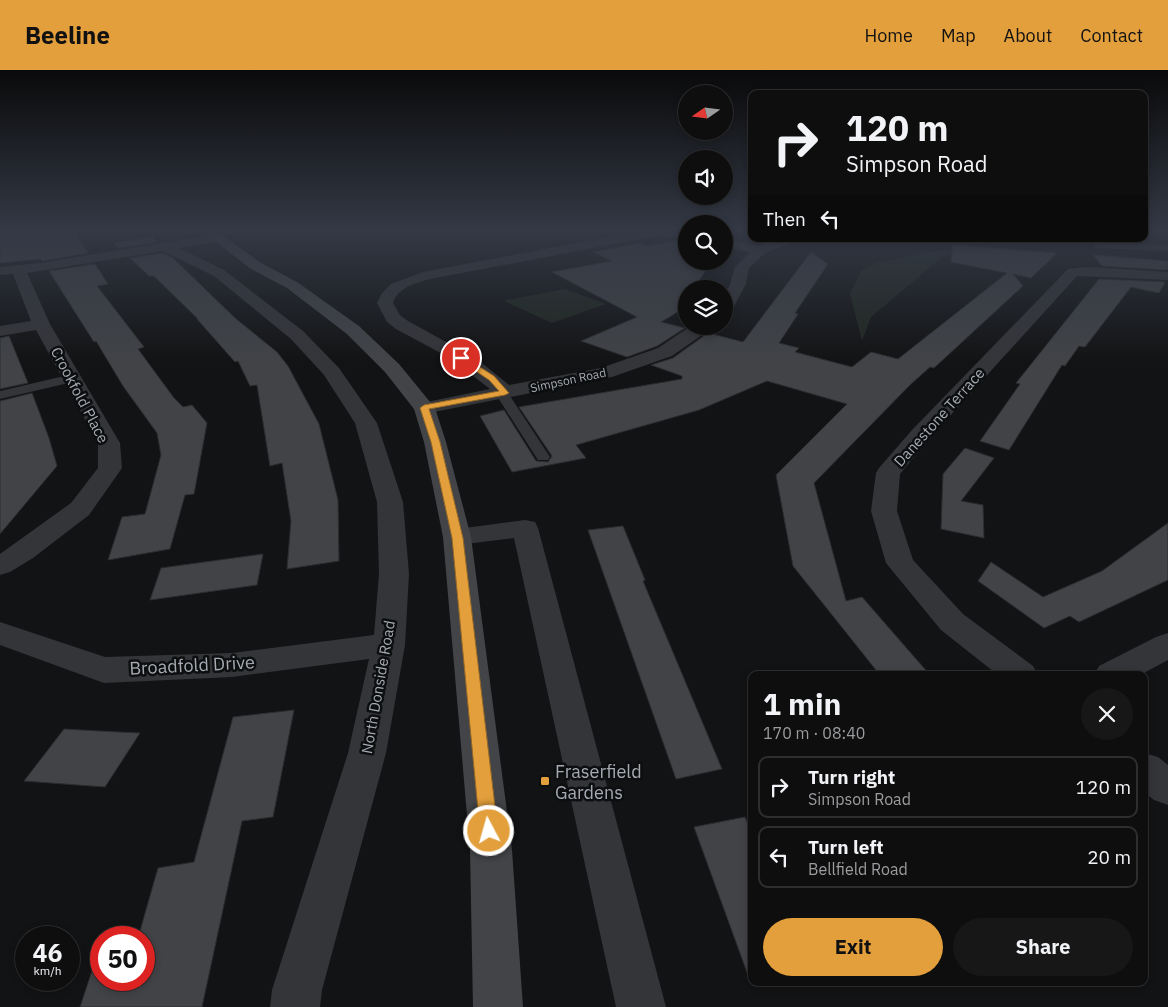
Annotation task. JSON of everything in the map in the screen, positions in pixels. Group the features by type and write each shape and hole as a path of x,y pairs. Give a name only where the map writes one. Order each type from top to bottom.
{"main road":[{"path":"273,275 292,285 353,330 392,368 424,408 435,442 457,538 491,850 498,1007"}],"street":[{"name":"Crookfold Place","path":"0,566 23,552 80,509 110,468 109,444 41,324 21,279 15,275"},
{"name":"North Donside Road","path":"222,275 297,335 332,372 366,423 390,502 394,574 389,645 367,753 297,990 295,1007"},
{"path":"426,275 403,282 389,294 385,303 394,318 402,325 475,366 492,378 503,393"},
{"path":"733,293 740,275"},
{"name":"Danestone Terrace","path":"1016,671 952,622 900,563 884,511 888,473 920,435 1071,275"},
{"name":"Danestone Terrace","path":"1151,275 1168,276"},
{"path":"0,331 41,324"},
{"name":"Simpson Road","path":"424,408 605,372 635,364 665,352 690,335"},
{"path":"457,538 525,528 641,1007"},
{"name":"Broadfold Drive","path":"0,633 104,670 232,665 389,645"},
{"path":"1119,671 1168,645"},
{"path":"1148,772 1168,788"}],"lane":[{"path":"0,395 73,378"},
{"path":"503,393 543,458"}],"shaded area":[{"path":"859,275 921,275 871,317 862,341 850,294"},
{"path":"565,289 606,304 552,323 506,302 506,300"}],"building":[{"path":"51,275 102,275 108,284 97,286 144,347 138,349 174,398 183,407 192,405 207,423 194,494 185,495 170,549 108,560 122,517 145,514 161,455 157,433 123,386 96,341 94,342"},
{"path":"148,275 190,275 235,318 277,352 288,366 319,424 338,500 339,561 287,569 291,521 282,463 270,466 257,385 250,386 238,361 235,362 198,319 154,276"},
{"path":"557,275 703,275 700,280 678,280 678,312 661,322 678,326 678,332 657,346 627,357 581,341 637,317"},
{"path":"794,275 821,275 795,313 798,314 779,343 799,348 795,352 852,367 871,352 898,359 1005,275 1014,275 1023,286 934,368 930,367 910,385 814,483 846,601 862,597 927,671 877,671 793,566 776,475 847,404 767,381 699,410 576,445 586,458 512,472 480,416 504,410 536,461 548,462 552,456 519,407 682,379 682,376 651,365 673,358 705,335 716,335 743,342"},
{"path":"1016,275 1034,275 1031,278"},
{"path":"1099,279 1165,282 1159,293 1131,287 1085,347 1079,346 1065,366 1062,365 1009,450 980,441 1020,384 1016,383"},
{"path":"9,336 28,383 0,389 0,338"},
{"path":"32,393 49,438 57,466 0,534 0,401"},
{"path":"965,448 994,458 961,501 983,505 984,538 941,529 943,474"},
{"path":"1168,523 1168,580 1079,622 1070,616 1044,628 978,581 991,562 1043,597 1102,571"},
{"path":"623,526 645,580 643,581 722,769 676,779 588,530"},
{"path":"263,554 257,585 150,600 161,568"},
{"path":"294,710 273,817 242,821 202,1007 80,1007 90,977 90,991 155,991 155,926 141,926 158,868 194,862 233,717"},
{"path":"64,729 140,733 105,787 24,781"},
{"path":"745,817 748,824 748,975 694,827"}],"place":[{"name":"Fraserfield Gardens","path":"545,781"}],"route":[{"path":"461,358 492,378 505,393 424,408 435,442 457,538 489,831"}]}
